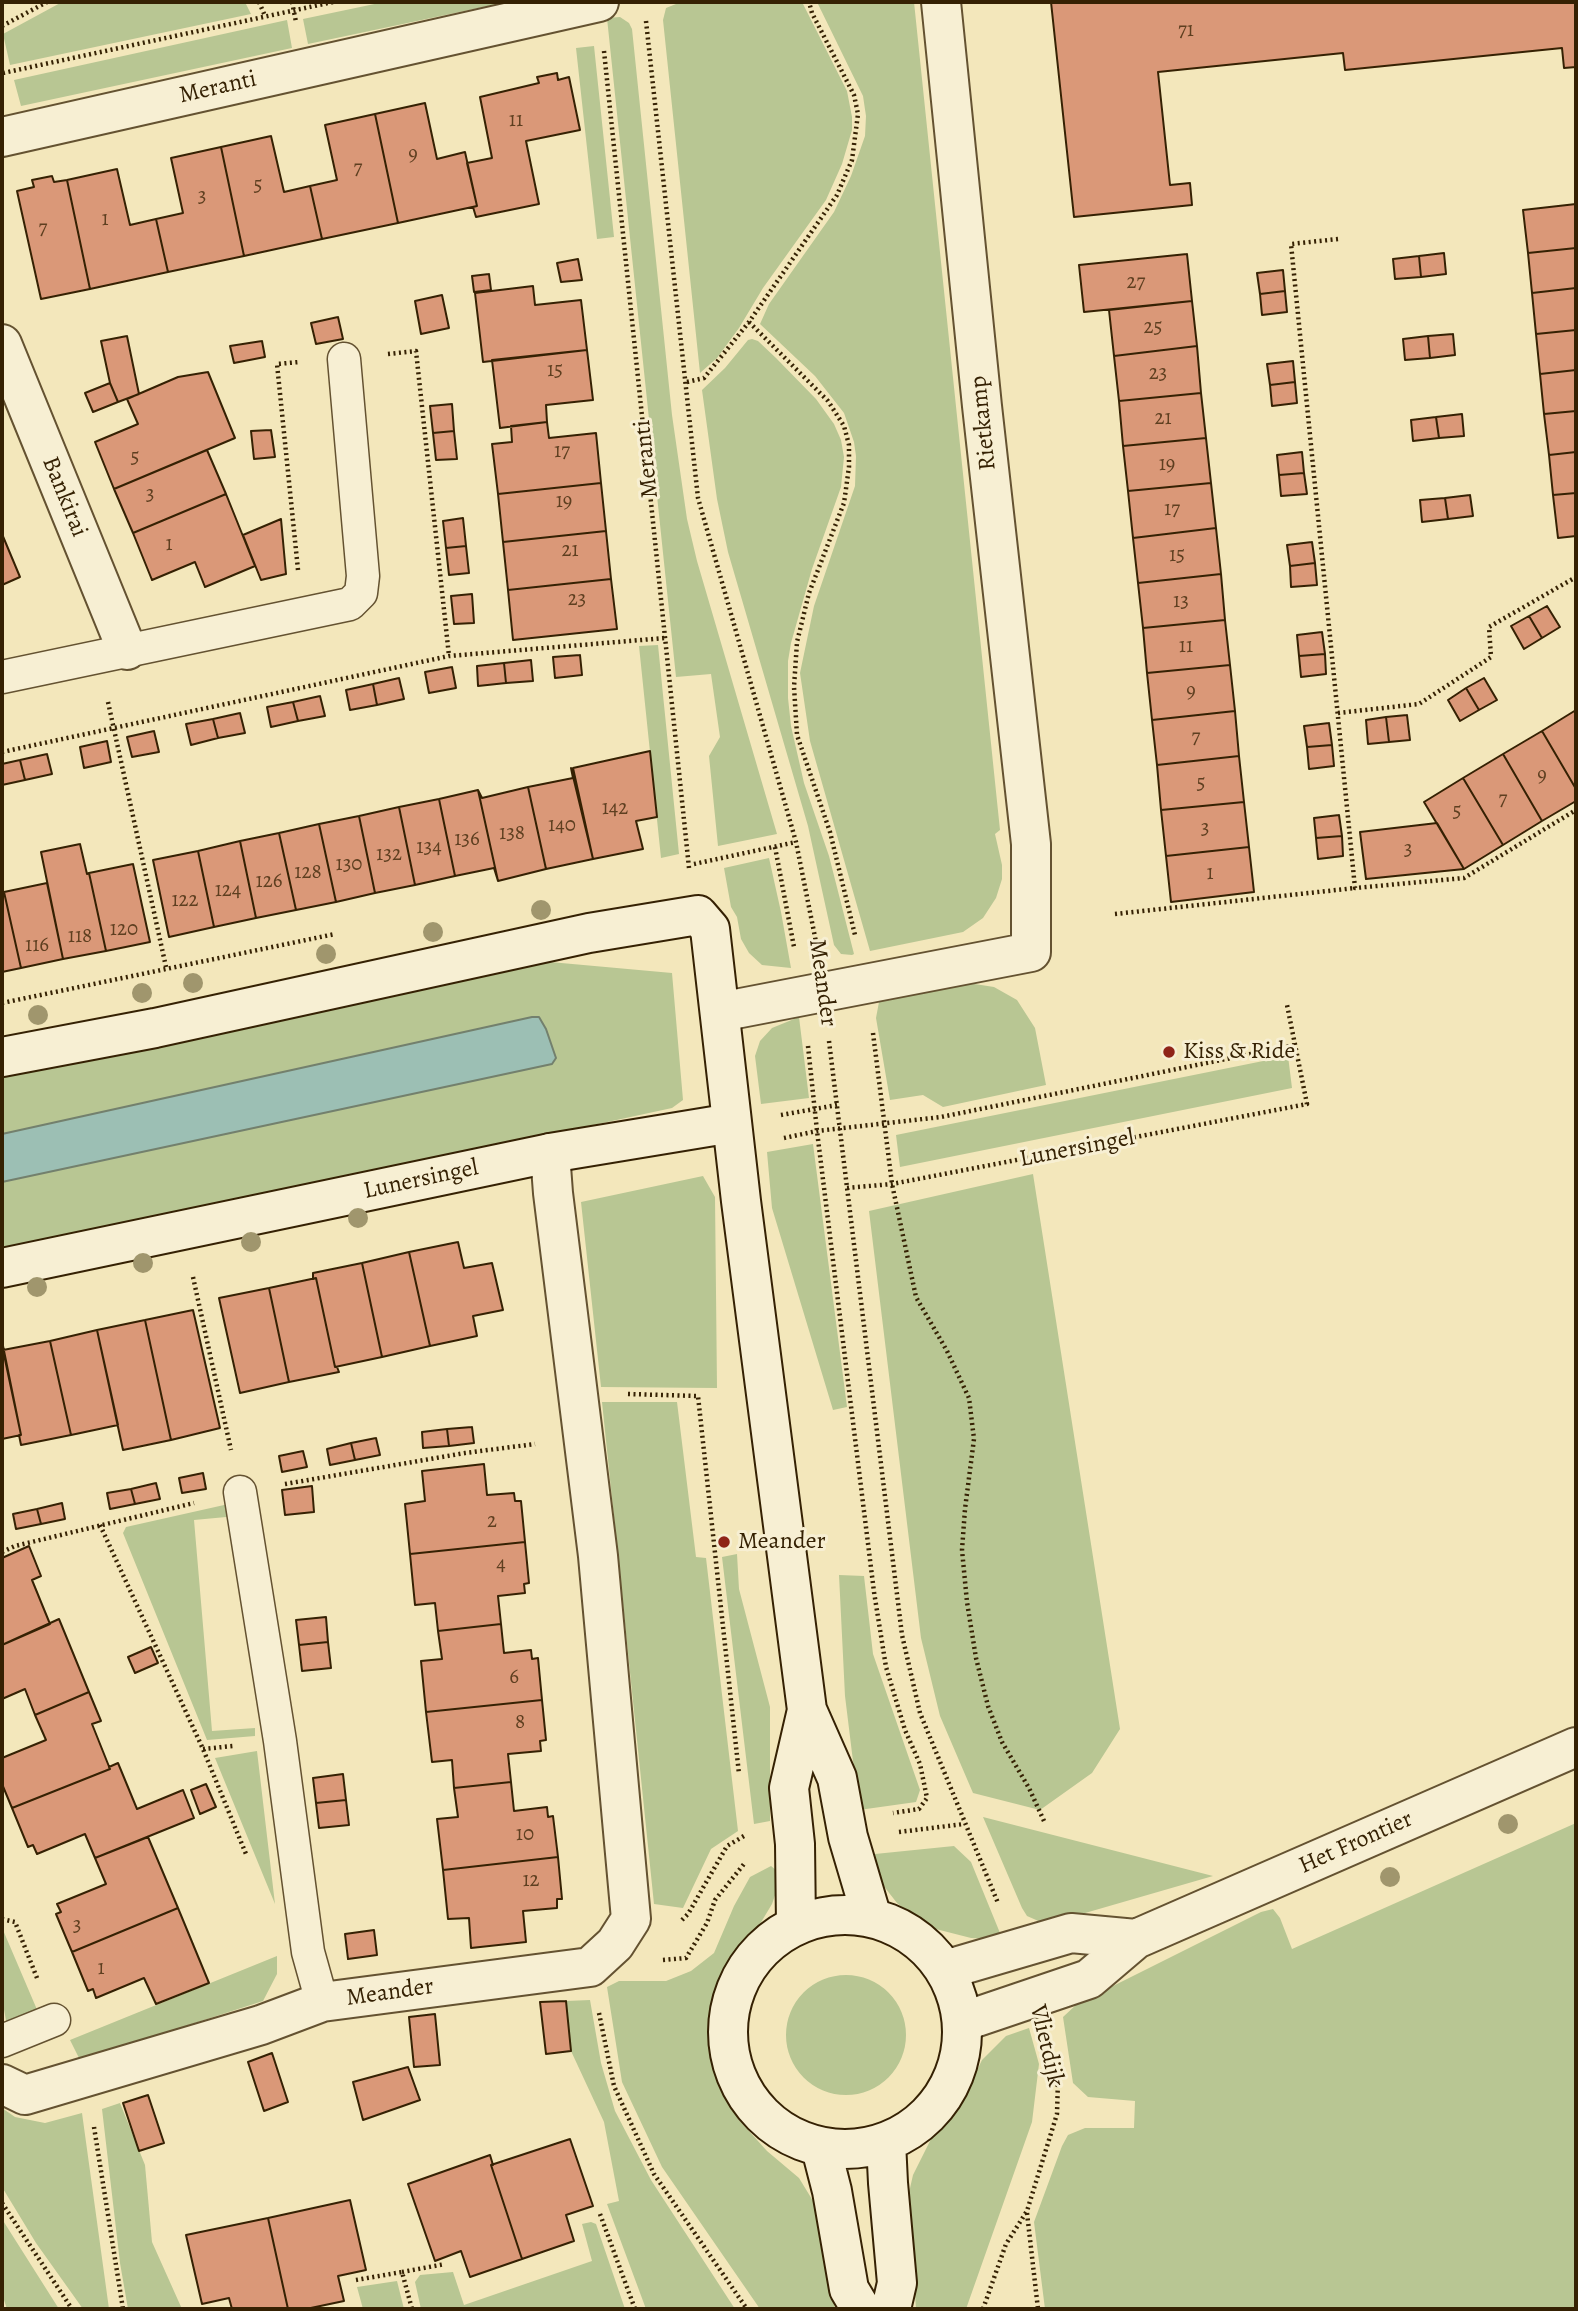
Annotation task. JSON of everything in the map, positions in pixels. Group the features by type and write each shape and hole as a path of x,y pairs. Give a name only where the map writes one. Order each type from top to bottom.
{"street":[{"name":"Meranti","path":"2,137 599,2"},
{"name":"Rietkamp","path":"867,984 1031,952 1031,844 982,406 941,2"},
{"name":"Bankirai","path":"2,344 113,653"},
{"path":"2,1057 155,1028 589,933 698,915 710,929 807,1710 837,1778 848,1838 872,1918"},
{"path":"720,1012 867,984"},
{"name":"Lunersingel","path":"2,1268 550,1153 732,1123"},
{"path":"550,1153 598,1556 631,1919 615,1944 590,1967"},
{"path":"796,1925 795,1844 789,1788 807,1710"},
{"name":"Het Frontier","path":"962,2022 1089,1979 1136,1939 1576,1747"},
{"path":"833,1916 872,1918 900,1929 926,1947 945,1970 957,1995 962,2022 961,2052 952,2082 936,2107 913,2128 886,2142 854,2150 821,2148 787,2134 758,2112 738,2081 728,2046 730,2009 742,1974 765,1946 796,1925 833,1916"},
{"name":"Het Frontier","path":"945,1970 1071,1933 1136,1939"},
{"name":"Meander","path":"2,2084 25,2095 261,2025 322,2002 590,1967"},
{"path":"886,2142 897,2283 891,2309"},
{"path":"821,2148 832,2191 849,2289 861,2309"}],"lane":[{"path":"2,677 350,604 361,593 363,576 344,359"},
{"path":"240,1492 280,1741 308,1952 322,2002"},
{"path":"2,2041 54,2020"}],"path":[{"path":"2,26 47,2"},
{"path":"259,2 265,16"},
{"path":"3,73 333,2"},
{"name":"Meranti","path":"599,2 689,865 698,915"},
{"path":"687,382 704,378 749,322 837,195 852,160 858,114 854,95 809,2"},
{"name":"Meranti","path":"646,15 698,498 796,842"},
{"path":"1338,239 1291,244 1355,888"},
{"path":"749,322 828,401 844,426 849,445 844,503 808,593 797,642 794,687 797,735 830,832 867,984 892,1184 916,1297 947,1351 969,1398 974,1439 962,1550 976,1658 988,1706 1002,1742 1044,1821"},
{"path":"1338,713 1419,704 1491,657 1489,627 1576,577"},
{"path":"2,752 449,656 665,638"},
{"path":"113,653 113,728 166,968"},
{"path":"1115,914 1464,878 1576,810"},
{"name":"Meander","path":"796,842 813,921 824,993 902,1635 920,1713 1018,1949"},
{"name":"Lunersingel","path":"847,1188 892,1184 1307,1104 1287,1005"},
{"path":"817,1132 886,1667 905,1730 920,1764 927,1798 919,1809 883,1814"},
{"path":"192,1273 240,1492"},
{"path":"578,1393 698,1396 739,1779"},
{"path":"100,1525 203,1749 249,1862"},
{"path":"590,1967 614,2086 654,2174 747,2309"},
{"name":"Vlietdijk","path":"983,2309 1006,2244 1027,2211 1057,2114 1058,2079 1036,1999"},
{"path":"2,2203 72,2309"},
{"path":"1027,2211 1038,2309"},
{"path":"600,2214 635,2309"},
{"path":"356,2280 445,2264"},
{"path":"402,2272 412,2309"}],"green space":[{"path":"62,2 245,2 251,14 10,65 3,34"},
{"path":"384,2 507,2 308,44 303,19"},
{"path":"681,2 802,2 847,91 852,117 852,130 842,164 826,200 763,288 739,328 717,358 700,373 663,20 666,8"},
{"path":"817,2 914,2 1000,830 995,834 1002,865 1002,879 996,898 983,918 963,932 870,951 810,741 800,673 814,606 855,486 854,442 844,413 815,376 760,324 769,304 834,212 851,176 865,136 863,96"},
{"path":"620,17 629,23 632,29 672,415 687,519 777,834 718,846 709,756 720,737 711,674 676,677 607,18"},
{"path":"287,20 292,48 21,106 14,80"},
{"path":"594,46 614,237 597,239 576,48"},
{"path":"748,340 758,341 816,399 834,424 844,457 841,487 812,569 791,643 788,698 791,726 804,783 829,856 854,954 852,955 841,954 834,945 808,826 728,552 717,499 702,390"},
{"path":"658,645 679,854 661,858 639,646"},
{"path":"769,858 791,968 762,965 749,953 741,939 737,917 731,907 724,868"},
{"path":"528,960 672,973 683,1100 672,1108 2,1253 2,1182 551,1064 556,1058 546,1029 532,1017 2,1134 2,1074"},
{"path":"968,983 994,987 1017,1000 1035,1028 1046,1085 943,1107 923,1095 890,1100 876,1018 879,1002"},
{"path":"799,1017 809,1098 761,1104 755,1056 760,1041 772,1028"},
{"path":"1288,1056 1292,1088 900,1167 896,1135"},
{"path":"813,1144 847,1407 833,1410 772,1208 767,1152"},
{"path":"1033,1174 1120,1729 1092,1773 1040,1810 973,1793 940,1716 921,1638 869,1211"},
{"path":"703,1176 715,1197 717,1388 601,1387 581,1202"},
{"path":"602,1402 677,1402 696,1557 706,1558 738,1831 711,1849 683,1908 654,1904"},
{"path":"233,1503 237,1516 194,1520 212,1731 255,1728 255,1736 207,1740 123,1533 126,1527"},
{"path":"737,1554 739,1589 770,1707 770,1821 754,1824 722,1557"},
{"path":"839,1575 864,1576 873,1654 920,1790 916,1802 859,1810 845,1696"},
{"path":"257,1751 275,1904 215,1758"},
{"path":"983,1817 1213,1876 1043,1923 1027,1916 1022,1908"},
{"path":"1576,1823 1576,2309 1045,2309 1034,2222 1062,2146 1068,2135 1085,2128 1134,2128 1135,2101 1088,2097 1073,2083 1063,2017 1077,2004 1261,1912 1273,1909 1280,1918 1292,1949"},
{"path":"954,1846 971,1862 1000,1933 991,1939 971,1938 924,1926 897,1903 879,1880 869,1861 875,1854"},
{"path":"771,1866 782,1875 772,1904 751,1939 727,1967 713,2001 711,2040 719,2077 738,2119 767,2151 799,2178 821,2214 835,2309 760,2309 662,2167 622,2082 607,1987 619,1981 666,1981 691,1971 714,1953 750,1877"},
{"path":"3,1930 41,2019 8,2032 2,1998"},
{"path":"277,1956 277,1974 263,2001 80,2060 70,2040"},
{"path":"846,1975 869,1979 889,1992 902,2012 906,2035 902,2058 889,2078 869,2091 846,2095 823,2091 803,2078 790,2058 786,2035 790,2012 803,1992 823,1979"},
{"path":"590,2000 601,2063 615,2111 651,2180 735,2309 646,2309 607,2204 619,2201 604,2122 571,2051 566,2001"},
{"path":"1029,2028 1039,2064 1032,2122 966,2309 916,2309 905,2210 913,2175 932,2137 961,2103 982,2060 1006,2036"},
{"path":"120,2103 145,2165 152,2242 182,2309 128,2309 102,2109"},
{"path":"2,2108 15,2117 45,2123 82,2113 109,2309 83,2309 36,2243 2,2187"},
{"path":"2,2219 59,2309 7,2309 2,2294"},
{"path":"582,2224 596,2224 625,2309 421,2309 415,2282 420,2275 453,2272 464,2305 592,2261"},
{"path":"397,2281 404,2309 363,2309 357,2287"}],"water":[{"path":"539,1017 546,1029 556,1058 552,1064 2,1182 2,1134"}],"building":[{"path":"1051,2 1576,2 1576,67 1564,68 1562,48 1345,70 1343,53 1158,72 1170,185 1190,183 1192,205 1074,217"},
{"path":"557,73 558,80 569,77 580,130 526,141 539,204 476,217 473,207 477,206 467,163 492,158 480,97 539,83 537,77"},
{"path":"425,103 437,159 465,152 477,206 398,223 375,114"},
{"path":"375,114 398,223 322,239 310,186 337,180 325,125"},
{"path":"271,136 284,192 310,186 322,239 244,256 221,147"},
{"path":"221,147 244,256 168,272 156,219 183,213 171,158"},
{"path":"117,169 130,225 156,219 168,272 90,289 67,180"},
{"path":"52,176 54,182 67,180 90,289 41,299 17,191 34,187 32,180"},
{"path":"1576,204 1576,248 1528,253 1523,210"},
{"path":"1576,248 1576,288 1532,293 1528,253"},
{"path":"1444,253 1446,274 1421,277 1419,256"},
{"path":"1187,254 1192,301 1084,312 1079,265"},
{"path":"1419,256 1421,277 1395,279 1393,259"},
{"path":"578,259 582,280 561,282 557,263"},
{"path":"1283,270 1285,291 1260,294 1257,273"},
{"path":"489,274 491,290 474,292 472,276"},
{"path":"533,286 535,305 581,300 587,350 483,362 475,293"},
{"path":"1576,288 1576,330 1536,334 1532,293"},
{"path":"1285,291 1287,312 1262,315 1260,294"},
{"path":"442,295 449,328 421,334 415,301"},
{"path":"1192,301 1197,346 1114,356 1109,310"},
{"path":"338,317 343,339 316,344 311,323"},
{"path":"1576,330 1576,370 1540,374 1536,334"},
{"path":"1453,334 1455,355 1430,358 1428,336"},
{"path":"127,336 139,394 118,402 110,383 101,341"},
{"path":"1428,336 1430,358 1405,360 1403,339"},
{"path":"262,341 265,357 234,363 230,346"},
{"path":"1197,346 1201,393 1119,401 1114,356"},
{"path":"587,350 593,400 546,405 547,422 500,428 492,360"},
{"path":"1293,361 1295,382 1270,385 1267,364"},
{"path":"1576,370 1576,411 1544,414 1540,374"},
{"path":"208,372 235,438 114,489 95,442 138,424 127,399 178,377"},
{"path":"1295,382 1297,403 1272,406 1270,385"},
{"path":"110,383 118,402 93,412 85,393"},
{"path":"1201,393 1206,438 1123,446 1119,401"},
{"path":"452,404 454,431 433,433 430,406"},
{"path":"1576,411 1576,452 1549,455 1544,414"},
{"path":"1462,414 1464,436 1439,438 1436,417"},
{"path":"1436,417 1439,438 1413,441 1411,420"},
{"path":"547,422 549,438 596,433 601,483 498,494 492,444 512,442 511,426"},
{"path":"271,430 275,457 254,459 251,431"},
{"path":"454,431 457,459 436,460 433,433"},
{"path":"1206,438 1211,483 1128,491 1123,446"},
{"path":"207,450 226,494 133,533 114,489"},
{"path":"1302,452 1304,473 1279,475 1277,455"},
{"path":"1576,452 1576,493 1553,495 1549,455"},
{"path":"1304,473 1307,494 1281,496 1279,475"},
{"path":"601,483 606,531 503,542 498,494"},
{"path":"1211,483 1216,528 1133,538 1128,491"},
{"path":"1576,493 1576,536 1558,538 1553,495"},
{"path":"226,494 255,566 205,587 195,562 152,580 133,533"},
{"path":"1470,495 1473,516 1448,519 1445,498"},
{"path":"1445,498 1448,519 1422,522 1420,500"},
{"path":"463,518 466,546 446,548 443,521"},
{"path":"281,519 286,574 261,580 243,535"},
{"path":"1216,528 1221,574 1138,583 1133,538"},
{"path":"606,531 611,579 508,590 503,542"},
{"path":"2,534 20,577 2,585"},
{"path":"1312,542 1315,563 1290,566 1287,545"},
{"path":"466,546 469,573 449,575 446,548"},
{"path":"1315,563 1317,585 1291,587 1290,566"},
{"path":"1221,574 1225,620 1143,628 1138,583"},
{"path":"611,579 617,629 513,640 508,590"},
{"path":"472,594 474,623 454,624 451,596"},
{"path":"1547,606 1560,627 1542,638 1529,616"},
{"path":"1529,616 1542,638 1524,649 1511,626"},
{"path":"1225,620 1230,665 1147,673 1143,628"},
{"path":"1322,632 1325,654 1299,656 1297,635"},
{"path":"1325,654 1326,674 1301,677 1299,656"},
{"path":"580,655 582,675 555,678 553,657"},
{"path":"531,660 533,681 506,683 504,663"},
{"path":"504,663 506,683 478,686 477,666"},
{"path":"1230,665 1235,711 1152,720 1147,673"},
{"path":"452,667 456,688 429,693 425,672"},
{"path":"399,678 404,699 377,705 373,684"},
{"path":"1484,678 1497,700 1479,710 1466,688"},
{"path":"373,684 377,705 350,710 346,690"},
{"path":"1466,688 1479,710 1460,721 1448,700"},
{"path":"320,696 325,716 298,721 293,702"},
{"path":"293,702 298,721 271,727 267,707"},
{"path":"1576,710 1576,789 1542,731"},
{"path":"1235,711 1239,756 1157,765 1152,720"},
{"path":"240,713 245,733 218,738 213,719"},
{"path":"1407,715 1410,740 1389,742 1386,717"},
{"path":"1386,717 1389,742 1368,744 1366,720"},
{"path":"213,719 218,738 191,745 186,724"},
{"path":"1329,723 1332,745 1307,747 1304,726"},
{"path":"154,731 159,752 132,757 127,737"},
{"path":"1542,731 1576,789 1576,801 1542,821 1503,754"},
{"path":"107,741 111,762 84,768 80,747"},
{"path":"1332,745 1334,766 1309,769 1307,747"},
{"path":"650,751 657,817 636,821 643,849 593,859 573,768"},
{"path":"47,754 52,774 25,780 20,760"},
{"path":"1503,754 1542,821 1503,845 1463,778"},
{"path":"1239,756 1244,802 1161,810 1157,765"},
{"path":"20,760 25,780 2,785 2,764"},
{"path":"571,768 593,859 546,869 528,787 573,778"},
{"path":"1463,778 1503,845 1464,869 1424,802"},
{"path":"528,787 546,869 498,881 478,790 482,798"},
{"path":"478,790 498,881 494,868 455,876 439,799"},
{"path":"439,799 455,876 415,885 399,807"},
{"path":"1244,802 1249,847 1166,856 1161,810"},
{"path":"399,807 415,885 375,893 359,816"},
{"path":"1339,815 1342,836 1316,838 1314,818"},
{"path":"359,816 375,893 336,902 319,824"},
{"path":"1437,823 1464,869 1366,879 1360,832"},
{"path":"319,824 336,902 296,910 279,833"},
{"path":"279,833 296,910 256,918 240,841"},
{"path":"1342,836 1343,856 1318,859 1316,838"},
{"path":"240,841 256,918 214,927 198,851"},
{"path":"80,844 106,951 63,959 41,852"},
{"path":"1249,847 1254,892 1171,902 1166,856"},
{"path":"198,851 214,927 169,937 153,860"},
{"path":"133,864 150,942 106,951 89,873"},
{"path":"47,883 63,959 21,968 4,892"},
{"path":"4,892 21,968 2,972 2,893"},
{"path":"458,1242 464,1268 492,1263 503,1310 473,1316 477,1336 430,1346 409,1252"},
{"path":"409,1252 430,1346 382,1357 362,1263"},
{"path":"362,1263 382,1357 335,1367 313,1273"},
{"path":"316,1278 335,1367 339,1372 289,1382 269,1288"},
{"path":"269,1288 289,1382 240,1393 219,1298"},
{"path":"193,1310 220,1428 171,1440 145,1320"},
{"path":"145,1320 171,1440 123,1450 97,1330"},
{"path":"97,1330 118,1425 71,1435 50,1341"},
{"path":"2,1341 21,1435 2,1439"},
{"path":"50,1341 71,1435 21,1445 3,1350"},
{"path":"472,1427 474,1443 449,1446 447,1429"},
{"path":"447,1429 449,1446 423,1448 422,1432"},
{"path":"376,1438 380,1455 355,1460 351,1443"},
{"path":"351,1443 355,1460 330,1465 327,1449"},
{"path":"303,1451 307,1467 282,1472 279,1456"},
{"path":"484,1464 487,1495 514,1493 515,1501 521,1501 525,1542 410,1554 405,1504 425,1501 422,1471"},
{"path":"203,1473 206,1489 182,1493 179,1478"},
{"path":"156,1483 160,1499 135,1504 131,1489"},
{"path":"312,1486 314,1512 285,1515 282,1490"},
{"path":"131,1489 135,1504 110,1509 107,1493"},
{"path":"62,1503 65,1519 41,1524 37,1509"},
{"path":"37,1509 41,1524 16,1529 13,1514"},
{"path":"525,1542 529,1583 524,1584 525,1593 498,1596 501,1624 438,1631 435,1603 415,1605 410,1554"},
{"path":"29,1546 41,1576 32,1580 50,1624 2,1645 2,1558"},
{"path":"326,1617 328,1642 299,1645 296,1620"},
{"path":"59,1619 89,1692 35,1715 25,1689 2,1699 2,1645"},
{"path":"501,1624 504,1653 531,1650 532,1659 538,1658 542,1700 426,1712 421,1661 442,1659 438,1631"},
{"path":"328,1642 331,1668 302,1671 299,1645"},
{"path":"151,1647 158,1663 135,1673 128,1657"},
{"path":"89,1692 101,1721 92,1724 110,1769 12,1808 2,1784 2,1758 46,1740 35,1715"},
{"path":"542,1700 546,1740 540,1741 541,1751 508,1754 511,1782 454,1788 452,1760 432,1762 426,1712"},
{"path":"118,1763 137,1809 183,1790 194,1818 95,1858 85,1834 37,1854 33,1845 28,1847 12,1808 110,1769 109,1767"},
{"path":"343,1774 346,1800 316,1803 313,1778"},
{"path":"511,1782 514,1811 547,1807 548,1817 553,1816 558,1857 443,1870 437,1819 458,1817 454,1788"},
{"path":"206,1784 216,1807 200,1814 191,1790"},
{"path":"346,1800 349,1825 319,1828 316,1803"},
{"path":"148,1837 178,1908 72,1952 56,1914 61,1912 57,1904 106,1884 95,1858"},
{"path":"558,1857 562,1899 557,1899 557,1908 523,1911 526,1942 471,1948 469,1918 448,1919 443,1870"},
{"path":"178,1908 209,1983 156,2004 144,1978 96,1998 93,1989 88,1991 72,1952"},
{"path":"374,1930 377,1955 348,1959 345,1934"},
{"path":"566,2001 571,2051 546,2054 540,2002"},
{"path":"435,2014 440,2065 414,2067 409,2017"},
{"path":"272,2053 288,2102 264,2111 248,2062"},
{"path":"408,2067 420,2100 363,2120 353,2082"},
{"path":"148,2095 164,2143 139,2151 123,2103"},
{"path":"570,2139 593,2206 566,2215 574,2241 522,2259 491,2165"},
{"path":"490,2155 522,2259 470,2277 461,2251 435,2261 408,2184"},
{"path":"350,2200 366,2270 338,2276 344,2301 306,2309 288,2309 268,2218"},
{"path":"268,2218 288,2309 232,2309 229,2298 202,2304 186,2235"}],"place":[{"name":"Kiss & Ride","path":"1169,1052"},
{"name":"Meander","path":"724,1542"}]}
